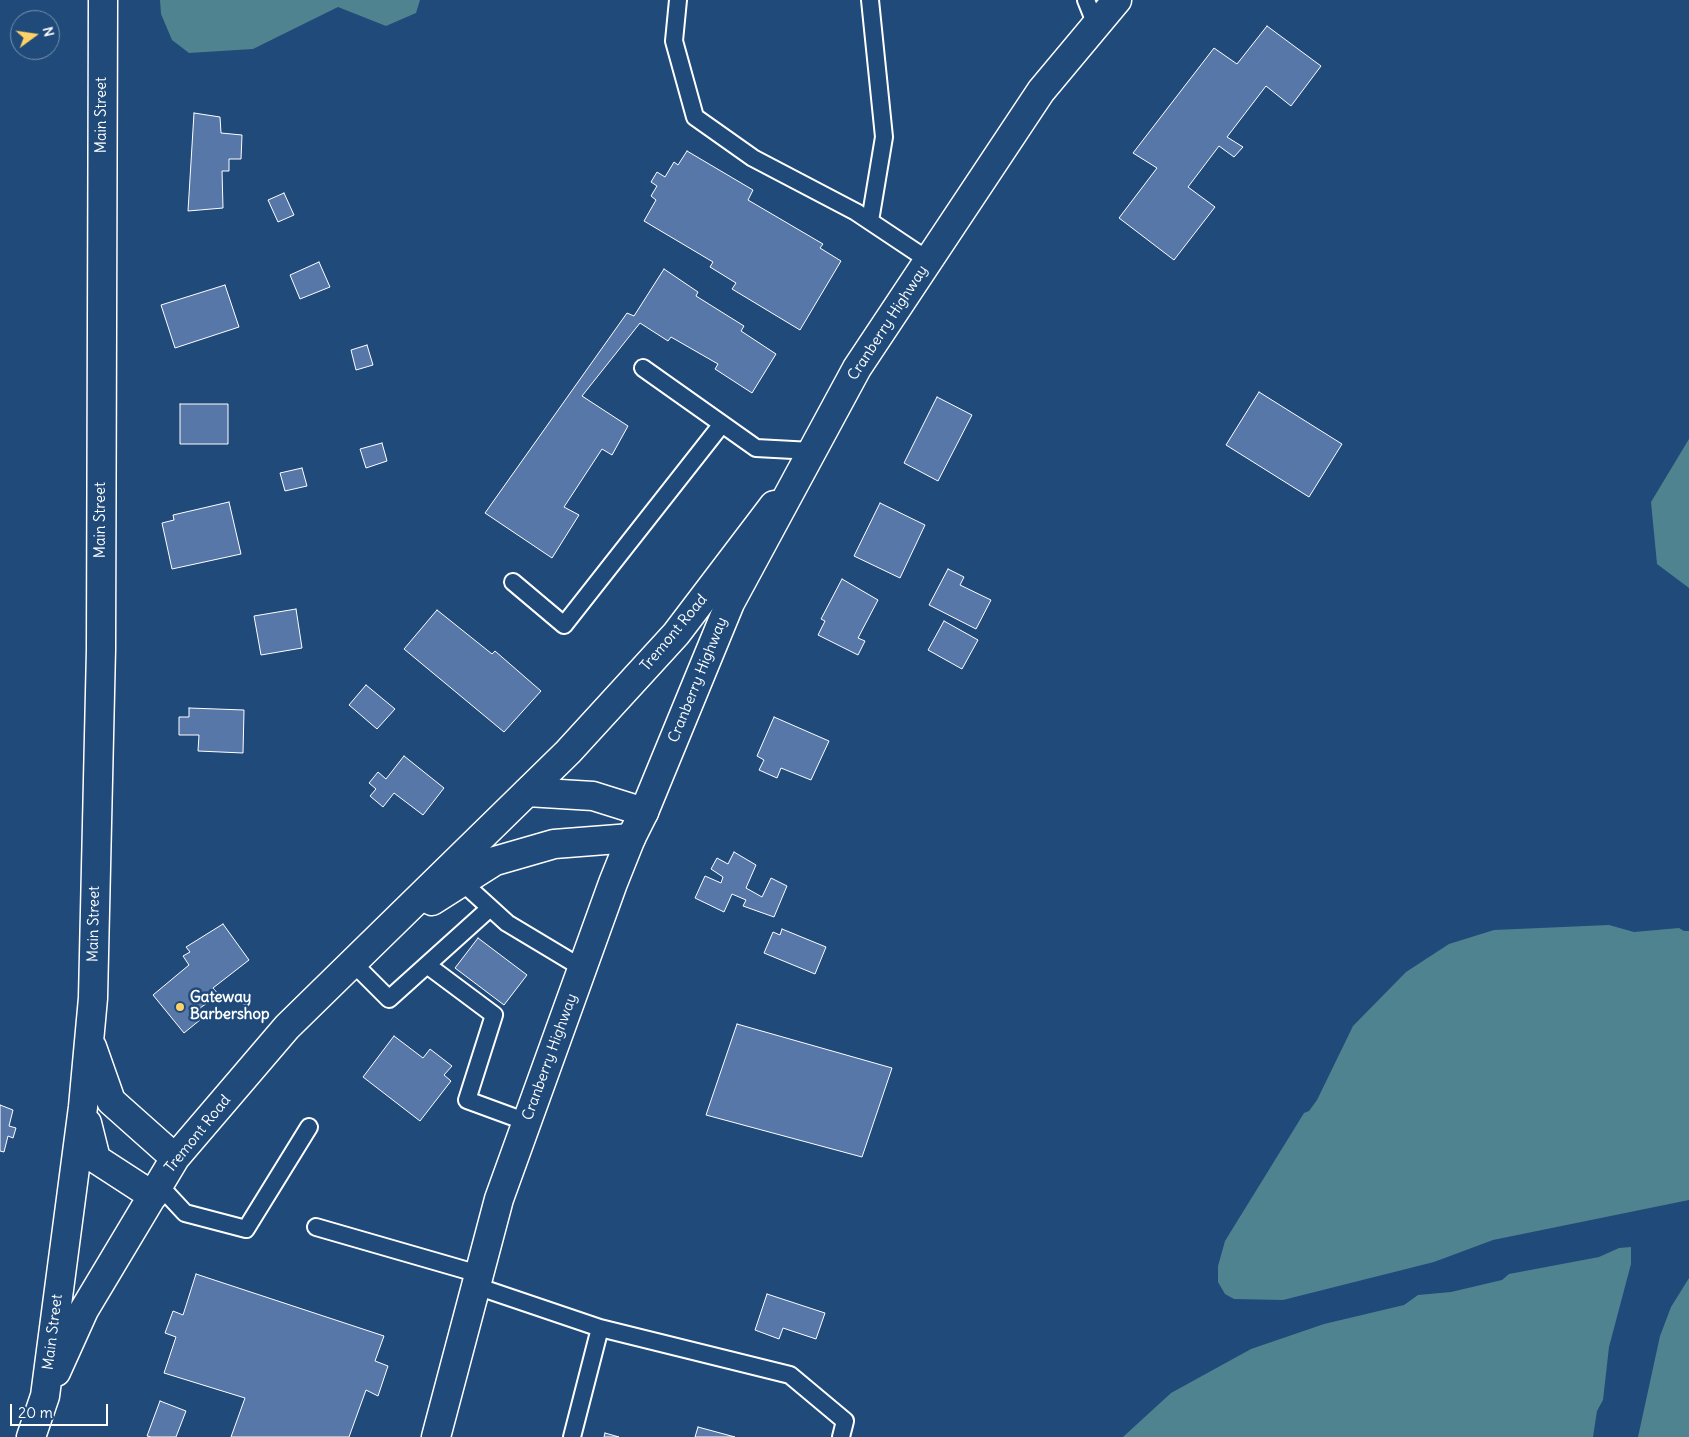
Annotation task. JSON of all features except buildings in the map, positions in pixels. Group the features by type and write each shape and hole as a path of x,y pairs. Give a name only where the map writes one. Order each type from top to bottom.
{"main road":[{"name":"Main Street","path":"31,1437 45,1396 83,1107 93,998 101,649 102,0"},
{"name":"Cranberry Highway","path":"434,1436 499,1198 613,883 730,602 857,368 1041,91 1117,0"},
{"name":"Tremont Road","path":"45,1396 84,1310 175,1158 287,1027 568,752 676,634 809,457"},
{"path":"527,792 592,796 644,812"},
{"name":"Tremont Road","path":"384,932 495,861 554,844 631,838"},
{"name":"Main Street","path":"89,1039 111,1101 175,1158"},
{"name":"Main Street","path":"83,1107 96,1159 156,1190"}],"lane":[{"path":"678,0 674,41 696,117 753,158 856,212 928,260"},
{"path":"870,0 884,137 870,221"},
{"path":"1086,0 1096,25"},
{"path":"643,368 756,448 809,457"},
{"path":"513,582 564,625 722,424"},
{"path":"462,882 507,923 582,968"},
{"path":"353,963 389,999 490,908"},
{"path":"427,965 494,1015 467,1100 527,1122"},
{"path":"156,1190 185,1213 246,1229 309,1127"},
{"path":"316,1227 478,1280 600,1328 790,1375 845,1421 842,1437"},
{"path":"572,1437 600,1328"}],"green space":[{"path":"160,0 420,0 416,13 386,26 338,7 253,49 189,53 172,40 161,14"},
{"path":"1689,439 1689,588 1657,564 1651,502"},
{"path":"1609,925 1634,932 1679,928 1689,931 1689,1200 1493,1240 1434,1262 1283,1300 1234,1299 1225,1294 1218,1282 1218,1266 1225,1241 1304,1113 1309,1111 1317,1100 1353,1026 1406,972 1449,944 1494,930"},
{"path":"1631,1247 1631,1264 1609,1347 1603,1400 1597,1411 1593,1437 1123,1437 1171,1393 1251,1349 1324,1324 1404,1305 1418,1295 1451,1292 1502,1280 1509,1274 1599,1257 1619,1248"},
{"path":"1689,1278 1689,1437 1638,1437 1660,1336 1671,1307"}],"place":[{"name":"Gateway Barbershop","path":"180,1007"}]}
